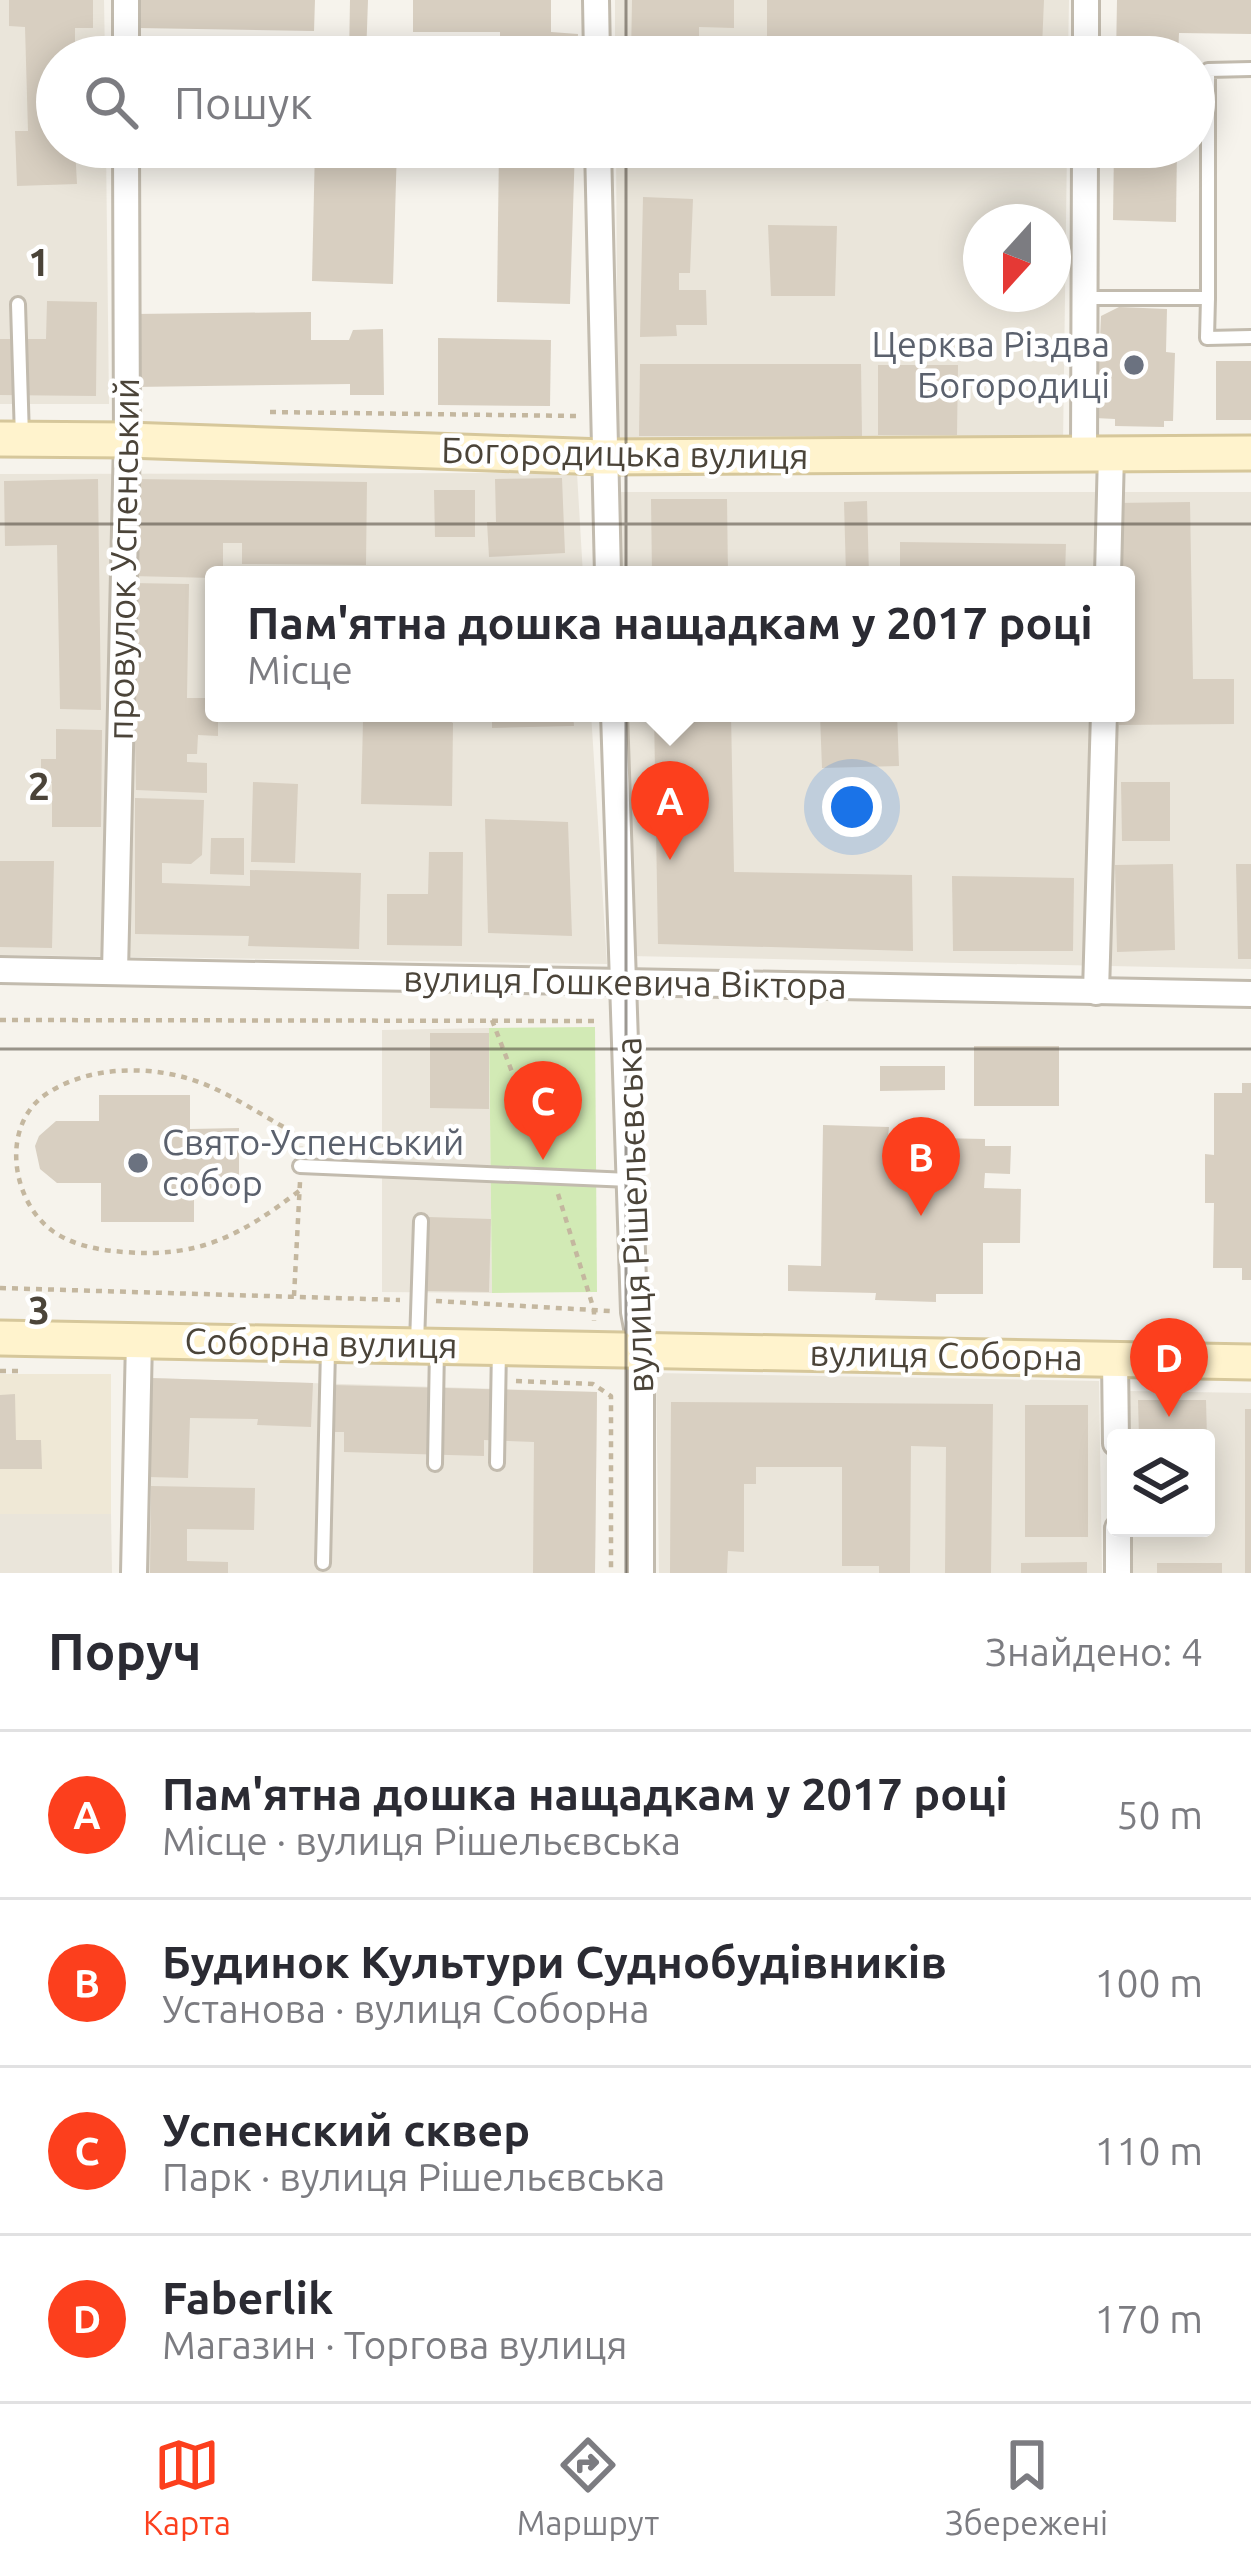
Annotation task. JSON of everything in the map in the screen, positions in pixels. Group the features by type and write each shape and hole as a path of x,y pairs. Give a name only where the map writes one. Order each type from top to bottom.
{"street":[{"path":"126,0 126,36"},
{"path":"596,0 597,36"},
{"path":"1086,0 1086,36"},
{"name":"провулок Успенський","path":"115,972 127,440 126,168"},
{"path":"598,168 608,566"},
{"path":"1085,168 1084,298 1107,566"},
{"name":"Богородицька вулиця","path":"11,439 603,457 1251,453"},
{"name":"вулиця Рішельєвська","path":"614,722 634,1312 641,1349 641,1573"},
{"path":"1096,992 1104,722"},
{"name":"вулиця Гошкевича Віктора","path":"0,970 1251,994"},
{"name":"Соборна вулиця","path":"0,1338 641,1349"},
{"path":"134,1573 139,1340"},
{"name":"вулиця Соборна","path":"641,1349 1251,1361"},
{"path":"1114,1358 1116,1429"},
{"path":"1118,1537 1118,1573"}],"lane":[{"path":"1215,70 1251,69"},
{"path":"1208,168 1207,338 1251,338"},
{"path":"1084,298 1208,298"},
{"path":"11,439 18,304"},
{"path":"300,1166 631,1180"},
{"path":"421,1221 418,1300 427,1345 435,1464"},
{"path":"323,1563 328,1343"},
{"path":"497,1463 499,1347"}],"path":[{"path":"269,412 602,416"},
{"path":"0,1020 603,1021"},
{"path":"492,1020 552,1177 594,1310"},
{"path":"293,1296 299,1191 301,1138 189,1078 115,1070 70,1082 39,1099 25,1121 15,1153 17,1180 31,1211 53,1231 100,1250 164,1256 214,1245 259,1222 299,1191"},
{"path":"0,1288 418,1300 634,1312"},
{"path":"593,1384 611,1396 610,1573"}],"shaded area":[{"path":"0,0 104,0 105,36 36,36 36,168 106,168 109,404 0,404"},
{"path":"615,0 1069,0 1068,36 615,36"},
{"path":"616,168 1067,168 1066,204 963,204 963,312 1065,312 1063,446 618,440"},
{"path":"577,473 582,566 205,566 205,722 592,722 607,964 0,955 0,474"},
{"path":"615,492 1251,492 1251,969 629,956 622,722 1135,722 1135,566 617,566"},
{"path":"489,1028 492,1293 382,1292 382,1030"},
{"path":"656,1373 1099,1381 1102,1573 659,1573"},
{"path":"0,1374 111,1374 111,1514 0,1514"},
{"path":"150,1378 597,1392 595,1573 146,1573"},
{"path":"1128,1391 1251,1393 1251,1573 1133,1573 1132,1537 1215,1537 1215,1429 1129,1429"},
{"path":"0,1514 111,1514 112,1573 0,1573"}],"green space":[{"path":"595,1027 597,1292 492,1293 489,1028"}],"building":[{"path":"9,0 93,0 93,28 75,28 75,36 36,36 36,168 76,168 77,184 17,186 15,131 28,131 25,27 9,26"},
{"path":"139,0 315,0 314,31 138,28"},
{"path":"350,0 368,0 367,36 349,36"},
{"path":"413,0 551,0 551,32 578,34 500,36 500,32 413,32"},
{"path":"632,0 734,0 734,28 699,27 699,36 631,36"},
{"path":"767,0 1044,0 1042,36 767,36"},
{"path":"1117,0 1251,0 1251,34 1116,36"},
{"path":"315,168 396,168 393,284 312,281"},
{"path":"499,168 574,168 570,304 497,302"},
{"path":"1114,168 1177,168 1176,222 1113,220"},
{"path":"643,197 693,199 690,273 679,273 679,290 706,290 707,325 676,325 677,336 640,337"},
{"path":"768,225 837,226 835,296 771,296"},
{"path":"47,301 97,302 96,396 0,395 0,339 46,339"},
{"name":"Церква Різдва Богородиці","path":"1119,307 1167,309 1166,352 1175,353 1173,421 1164,421 1164,427 1115,426 1115,419 1095,418 1101,316"},
{"path":"311,312 311,340 349,340 353,330 383,329 384,395 350,395 350,384 135,387 134,314"},
{"path":"438,338 551,340 550,406 438,405"},
{"path":"1216,361 1251,361 1251,420 1216,420"},
{"path":"640,364 861,364 862,436 639,436"},
{"path":"878,365 958,365 957,435 878,435"},
{"path":"562,478 565,553 489,557 487,522 496,522 495,479"},
{"path":"98,479 101,710 60,709 57,545 5,546 4,481"},
{"path":"132,479 367,482 366,565 242,564 242,543 223,543 223,566 205,566 205,578 131,576"},
{"path":"434,490 475,490 475,537 435,537"},
{"path":"651,499 727,499 728,566 652,566"},
{"path":"867,501 869,566 846,566 844,502"},
{"path":"1190,502 1193,679 1234,679 1234,724 1119,725 1135,722 1135,566 1116,566 1115,503"},
{"path":"900,542 1066,544 1065,566 900,566"},
{"path":"132,583 189,584 187,698 205,698 205,722 218,722 218,736 198,735 197,754 187,754 187,762 207,763 207,793 136,790"},
{"path":"363,722 453,723 452,806 361,804"},
{"path":"492,722 574,722 574,726 492,728"},
{"path":"654,722 731,722 734,872 912,875 913,951 658,944"},
{"path":"820,722 897,722 899,766 822,768"},
{"path":"56,729 102,730 101,827 52,827 52,783 41,783 41,759 56,759"},
{"path":"253,782 298,784 295,863 251,862"},
{"path":"1121,782 1170,782 1170,841 1122,841"},
{"path":"135,798 204,800 202,855 191,864 162,863 162,883 250,886 250,870 361,873 359,949 248,946 249,936 135,934"},
{"path":"485,819 568,822 572,936 488,933"},
{"path":"211,838 244,838 244,875 210,874"},
{"path":"429,852 463,852 462,946 387,945 387,894 428,894"},
{"path":"0,861 54,861 52,948 0,947"},
{"path":"1173,864 1175,950 1117,952 1115,865"},
{"path":"1236,864 1251,864 1251,959 1238,959"},
{"path":"952,876 1074,878 1073,951 953,951"},
{"path":"430,1033 489,1033 489,1109 430,1108"},
{"path":"974,1046 1059,1046 1059,1106 974,1106"},
{"path":"880,1066 945,1066 945,1090 880,1091"},
{"path":"1242,1083 1251,1083 1251,1280 1242,1280 1242,1268 1213,1268 1214,1203 1205,1203 1205,1154 1214,1155 1214,1093 1242,1093"},
{"name":"Свято-Успенський собор","path":"99,1095 190,1095 190,1129 239,1128 239,1188 194,1189 194,1222 101,1222 101,1183 57,1183 40,1169 35,1146 56,1121 99,1121"},
{"path":"823,1125 889,1127 888,1137 985,1139 985,1146 1011,1146 1010,1174 985,1173 984,1188 1021,1189 1020,1243 983,1243 983,1294 936,1294 936,1302 875,1300 876,1293 788,1291 788,1265 821,1266"},
{"path":"428,1217 491,1219 489,1292 426,1291"},
{"path":"150,1378 313,1383 311,1427 257,1425 258,1419 190,1418 188,1478 148,1477"},
{"path":"333,1385 597,1392 595,1573 533,1573 534,1442 484,1440 484,1456 344,1452 344,1432 332,1432"},
{"path":"15,1394 16,1440 41,1440 42,1469 0,1469 0,1395"},
{"path":"1138,1400 1206,1400 1207,1429 1139,1429"},
{"path":"671,1402 993,1404 991,1573 945,1573 946,1447 911,1446 910,1573 879,1573 879,1566 842,1566 842,1467 756,1467 756,1484 744,1484 744,1552 728,1551 727,1573 670,1573"},
{"path":"1025,1405 1088,1405 1088,1537 1025,1537"},
{"path":"1245,1409 1251,1409 1251,1573 1245,1573"},
{"path":"151,1486 255,1488 254,1530 187,1529 187,1561 228,1562 228,1573 150,1573"},
{"path":"1087,1562 1087,1573 1021,1573 1021,1563"},
{"path":"1157,1563 1222,1563 1222,1573 1157,1573"}],"place":[{"name":"Церква Різдва Богородиці","path":"1134,365"},
{"name":"Пам'ятна дошка нащадкам у 2017 році","path":"670,860"},
{"name":"Успенский сквер","path":"543,1160"},
{"name":"Свято-Успенський собор","path":"138,1163"},
{"name":"Будинок Культури Суднобудівників","path":"921,1216"},
{"name":"Faberlik","path":"1169,1417"}]}
